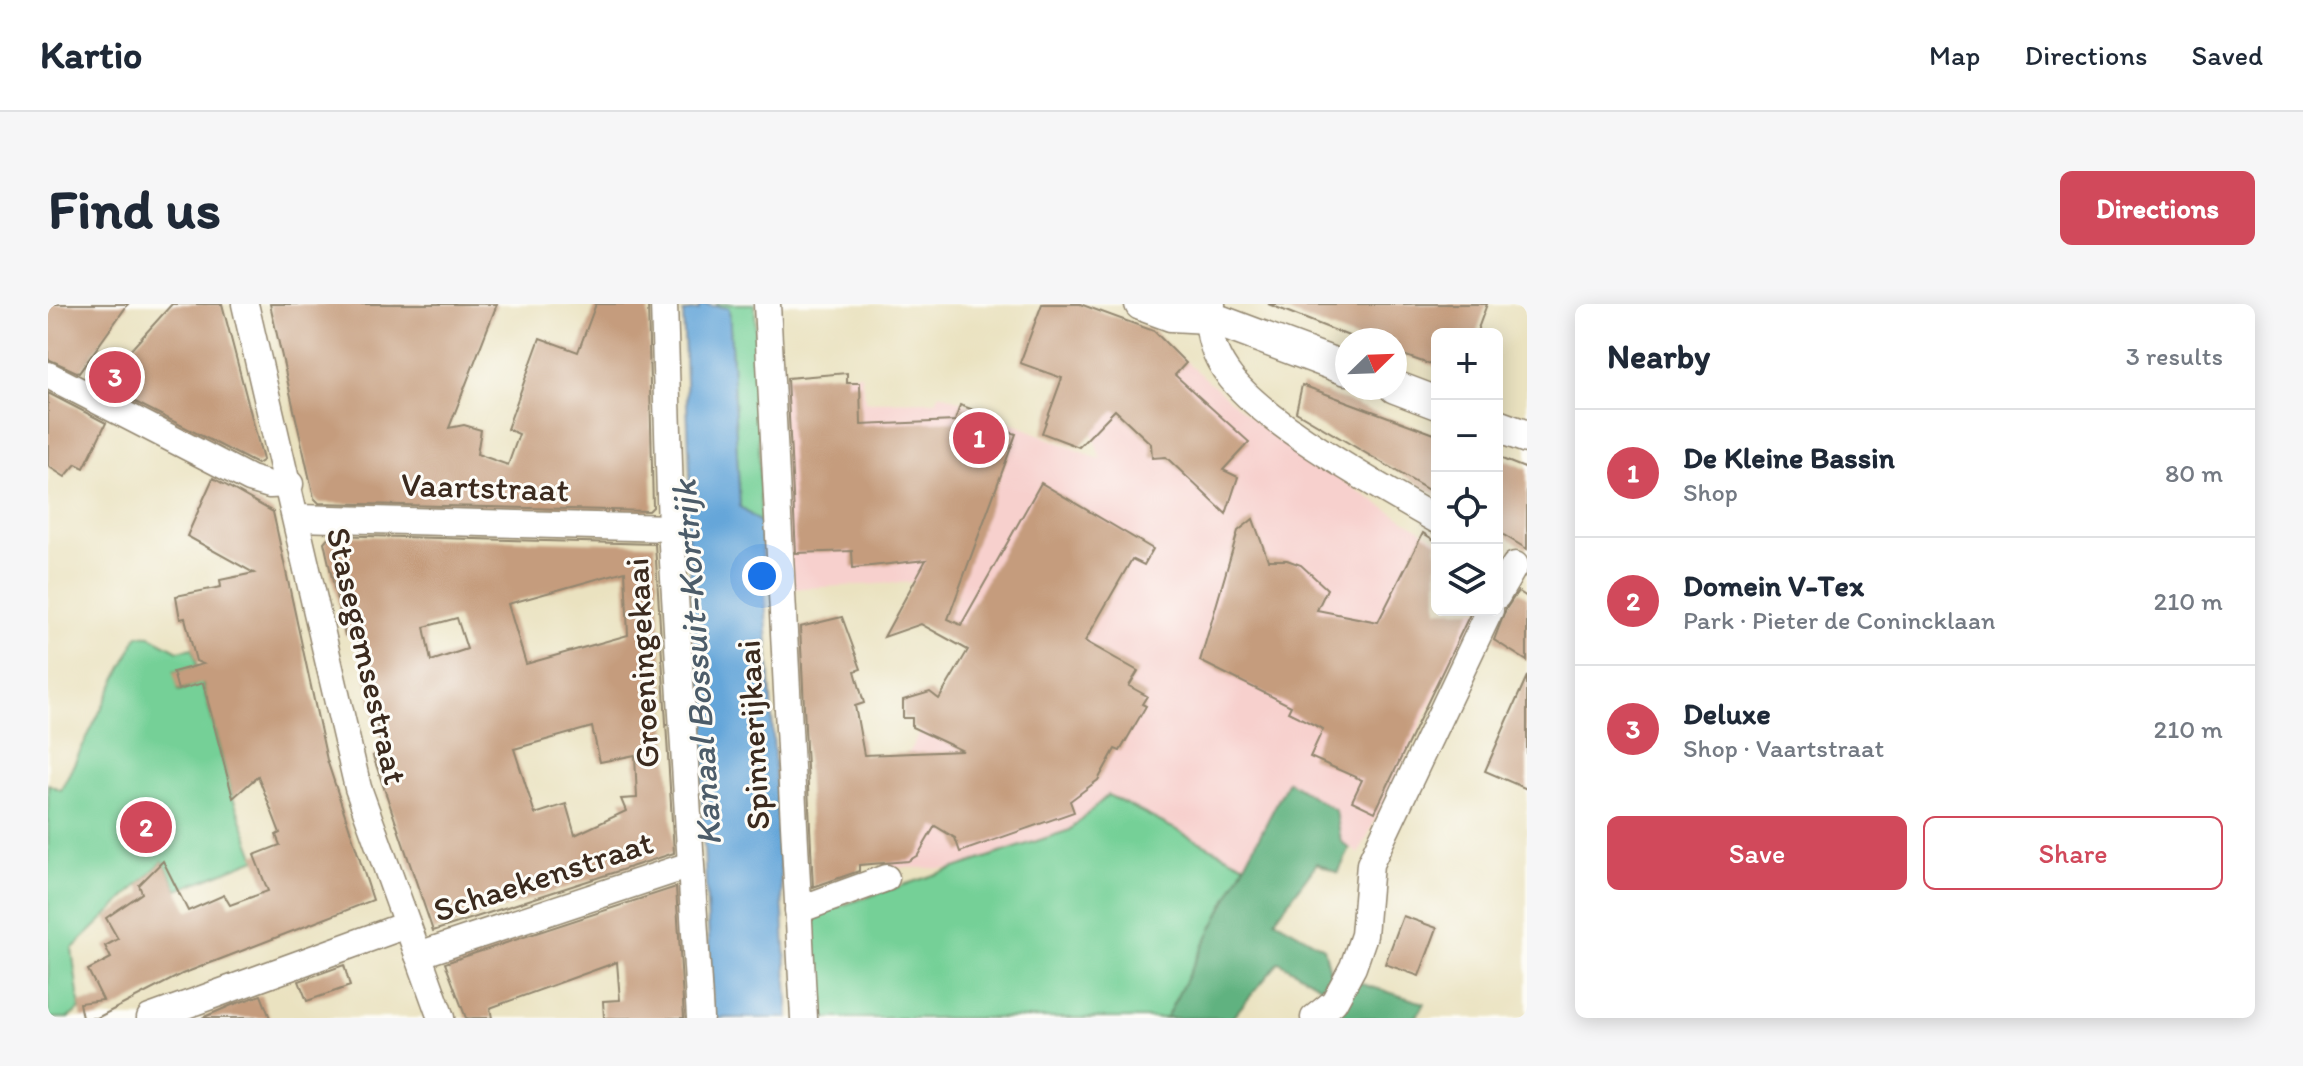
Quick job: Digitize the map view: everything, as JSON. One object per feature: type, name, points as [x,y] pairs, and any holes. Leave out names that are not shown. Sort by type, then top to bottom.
[{"type":"main road","points":[[1141,304],[1171,315],[1203,308],[1335,364]]},
{"type":"main road","points":[[1407,392],[1431,401]]},
{"type":"main road","points":[[1503,428],[1527,437]]},
{"type":"street","name":"Stasegemsestraat","points":[[245,304],[290,484],[358,788],[441,1018]]},
{"type":"street","name":"Groeningekaai","points":[[664,304],[671,528],[700,1018]]},
{"type":"street","name":"Spinnerijkaai","points":[[767,304],[804,1018]]},
{"type":"street","points":[[1203,308],[1209,334],[1220,359],[1245,392],[1292,431],[1431,516]]},
{"type":"street","points":[[48,375],[250,479],[270,485],[290,484]]},
{"type":"street","name":"Vaartstraat","points":[[297,518],[671,528]]},
{"type":"street","points":[[1503,584],[1513,564]]},
{"type":"street","points":[[1314,1018],[1334,1002],[1353,967],[1364,935],[1370,864],[1487,616]]},
{"type":"street","name":"Schaekenstraat","points":[[418,955],[690,865]]},
{"type":"street","points":[[798,912],[886,878]]},
{"type":"street","points":[[150,1018],[184,1012],[406,925]]},
{"type":"shaded area","points":[[1173,350],[1274,438],[1431,536],[1431,616],[1479,616],[1457,649],[1359,854],[1341,841],[1336,811],[1288,781],[1245,865],[1108,795],[1070,830],[954,869],[889,867],[884,795],[967,650],[939,634],[958,596],[935,583],[914,582],[787,589],[781,376],[861,374],[865,402],[936,401],[940,393],[1101,460],[1092,433]]},
{"type":"green space","points":[[717,304],[755,304],[761,523],[740,507],[729,309],[718,309]]},
{"type":"green space","points":[[138,635],[150,636],[178,651],[193,648],[197,666],[174,672],[179,691],[202,682],[233,798],[256,859],[178,890],[163,861],[72,949],[80,1009],[68,1018],[48,1018],[48,784],[61,790]]},
{"type":"green space","points":[[1288,781],[1336,811],[1341,841],[1350,849],[1338,873],[1317,863],[1275,920],[1324,948],[1331,975],[1322,987],[1279,962],[1232,1018],[1166,1018]]},
{"type":"green space","points":[[1108,795],[1245,865],[1166,1018],[814,1018],[807,917],[1070,830]]},
{"type":"green space","points":[[1356,982],[1424,1003],[1416,1018],[1328,1018]]},
{"type":"water","name":"Kanaal Bossuit-Kortrijk","points":[[699,304],[729,308],[740,507],[761,523],[789,1018],[713,1018],[686,507],[690,473],[683,312],[699,310]]},
{"type":"building","points":[[48,304],[128,304],[79,373],[48,359]]},
{"type":"building","points":[[172,304],[222,304],[263,460],[257,464],[100,384]]},
{"type":"building","points":[[270,304],[497,304],[449,428],[464,425],[481,430],[477,454],[508,465],[519,434],[507,429],[540,338],[578,352],[596,304],[648,304],[653,507],[649,511],[319,503],[314,498]]},
{"type":"building","points":[[1042,304],[1080,304],[1154,331],[1186,363],[1175,375],[1249,442],[1223,470],[1238,477],[1226,514],[1166,457],[1152,458],[1151,444],[1115,410],[1079,447],[1042,433],[1062,378],[1020,363]]},
{"type":"building","points":[[1268,304],[1487,304],[1478,328],[1431,328],[1431,365],[1407,356],[1407,328],[1335,328],[1335,331]]},
{"type":"building","points":[[847,373],[847,383],[860,383],[861,425],[955,421],[960,405],[1002,420],[999,429],[1016,434],[948,619],[961,625],[1041,483],[1153,549],[1144,565],[1132,559],[1085,641],[1138,671],[1129,686],[1147,696],[1142,704],[1146,706],[1120,751],[1115,749],[1098,780],[1070,801],[1074,812],[960,852],[955,838],[935,826],[918,855],[908,861],[859,865],[859,871],[813,887],[800,627],[842,617],[861,669],[855,671],[864,703],[855,706],[864,755],[963,751],[912,727],[912,718],[903,718],[903,700],[930,692],[939,699],[968,650],[921,624],[884,637],[926,560],[853,568],[852,551],[796,553],[787,378]]},
{"type":"building","points":[[1302,385],[1335,397],[1335,400],[1342,400],[1431,433],[1431,491],[1296,412]]},
{"type":"building","points":[[48,393],[106,423],[84,468],[76,464],[65,477],[48,466]]},
{"type":"building","points":[[1503,459],[1527,469],[1527,549],[1503,535]]},
{"type":"building","points":[[213,478],[273,512],[327,760],[373,900],[182,974],[97,1018],[82,1018],[79,1003],[103,1000],[88,970],[111,958],[105,946],[118,939],[106,918],[142,893],[139,885],[163,861],[188,911],[224,895],[230,905],[268,891],[254,855],[280,845],[276,835],[280,833],[258,776],[233,798],[203,683],[178,690],[173,672],[203,664],[196,661],[185,618],[180,619],[176,596],[221,587],[220,580],[254,573],[187,536]]},
{"type":"building","points":[[1253,519],[1268,560],[1287,560],[1301,565],[1327,589],[1317,610],[1378,622],[1423,533],[1431,538],[1431,616],[1469,616],[1375,812],[1352,801],[1362,780],[1310,757],[1323,729],[1288,712],[1291,706],[1200,661],[1238,531]]},
{"type":"building","points":[[330,535],[655,544],[674,853],[433,931],[373,756],[383,753],[356,633],[345,635],[324,542]],"holes":[[[625,571],[628,635],[526,664],[508,604]],[[457,618],[467,649],[431,661],[424,627]],[[592,727],[600,762],[635,755],[637,798],[621,799],[626,811],[575,835],[566,804],[535,814],[514,749]]]},
{"type":"building","points":[[1518,591],[1527,597],[1527,661],[1494,640],[1506,609]]},
{"type":"building","points":[[1527,676],[1527,789],[1485,771]]},
{"type":"building","points":[[676,887],[684,1018],[604,1018],[603,1001],[620,1000],[617,962],[490,1008],[492,1018],[466,1018],[445,963]]},
{"type":"building","points":[[1403,916],[1437,928],[1419,976],[1385,964]]},
{"type":"building","points":[[344,965],[350,986],[307,1001],[299,981]]},
{"type":"building","points":[[261,995],[270,1018],[202,1018],[232,1005]]},
{"type":"place","name":"Deluxe","points":[[115,377]]},
{"type":"place","name":"De Kleine Bassin","points":[[979,438]]},
{"type":"place","name":"Domein V-Tex","points":[[146,827]]}]
